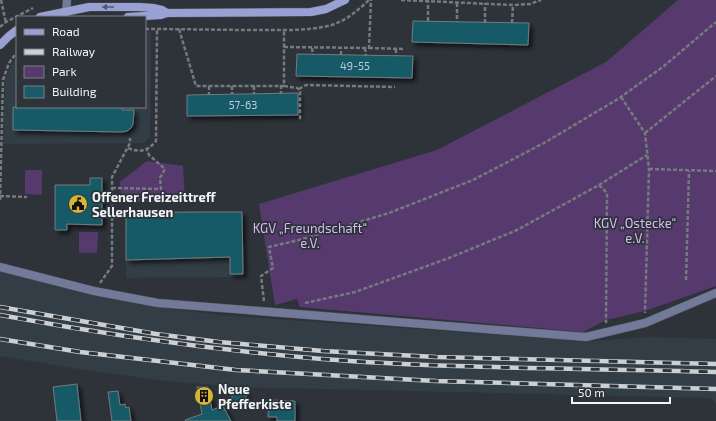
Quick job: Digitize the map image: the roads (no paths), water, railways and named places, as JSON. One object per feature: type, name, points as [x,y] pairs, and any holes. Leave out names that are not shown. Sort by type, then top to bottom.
[{"type":"street","points":[[67,0],[70,15]]},
{"type":"street","points":[[43,16],[49,14],[70,15],[76,9],[89,7],[147,12],[161,15],[167,13],[303,13],[326,9],[345,0]]},
{"type":"street","points":[[132,16],[147,12]]},
{"type":"street","points":[[0,45],[16,31]]},
{"type":"street","points":[[0,267],[94,291],[158,303],[586,337],[646,323],[716,293]]},
{"type":"street","points":[[94,291],[99,284]]},
{"type":"railway","points":[[0,307],[156,334],[219,342],[323,351],[436,357],[716,364]]},
{"type":"railway","points":[[0,315],[161,341],[322,359],[420,365],[716,372]]},
{"type":"railway","points":[[0,339],[80,352],[236,370],[436,381],[716,389]]},
{"type":"place","name":"Offener Freizeittreff Sellerhausen","points":[[78,204]]},
{"type":"place","name":"Neue Pfefferkiste","points":[[204,396]]},
{"type":"park label","name":"KGV „Ostecke“ e.V.","points":[[635,230]]},
{"type":"park label","name":"KGV „Freundschaft“ e.V.","points":[[310,236]]}]
